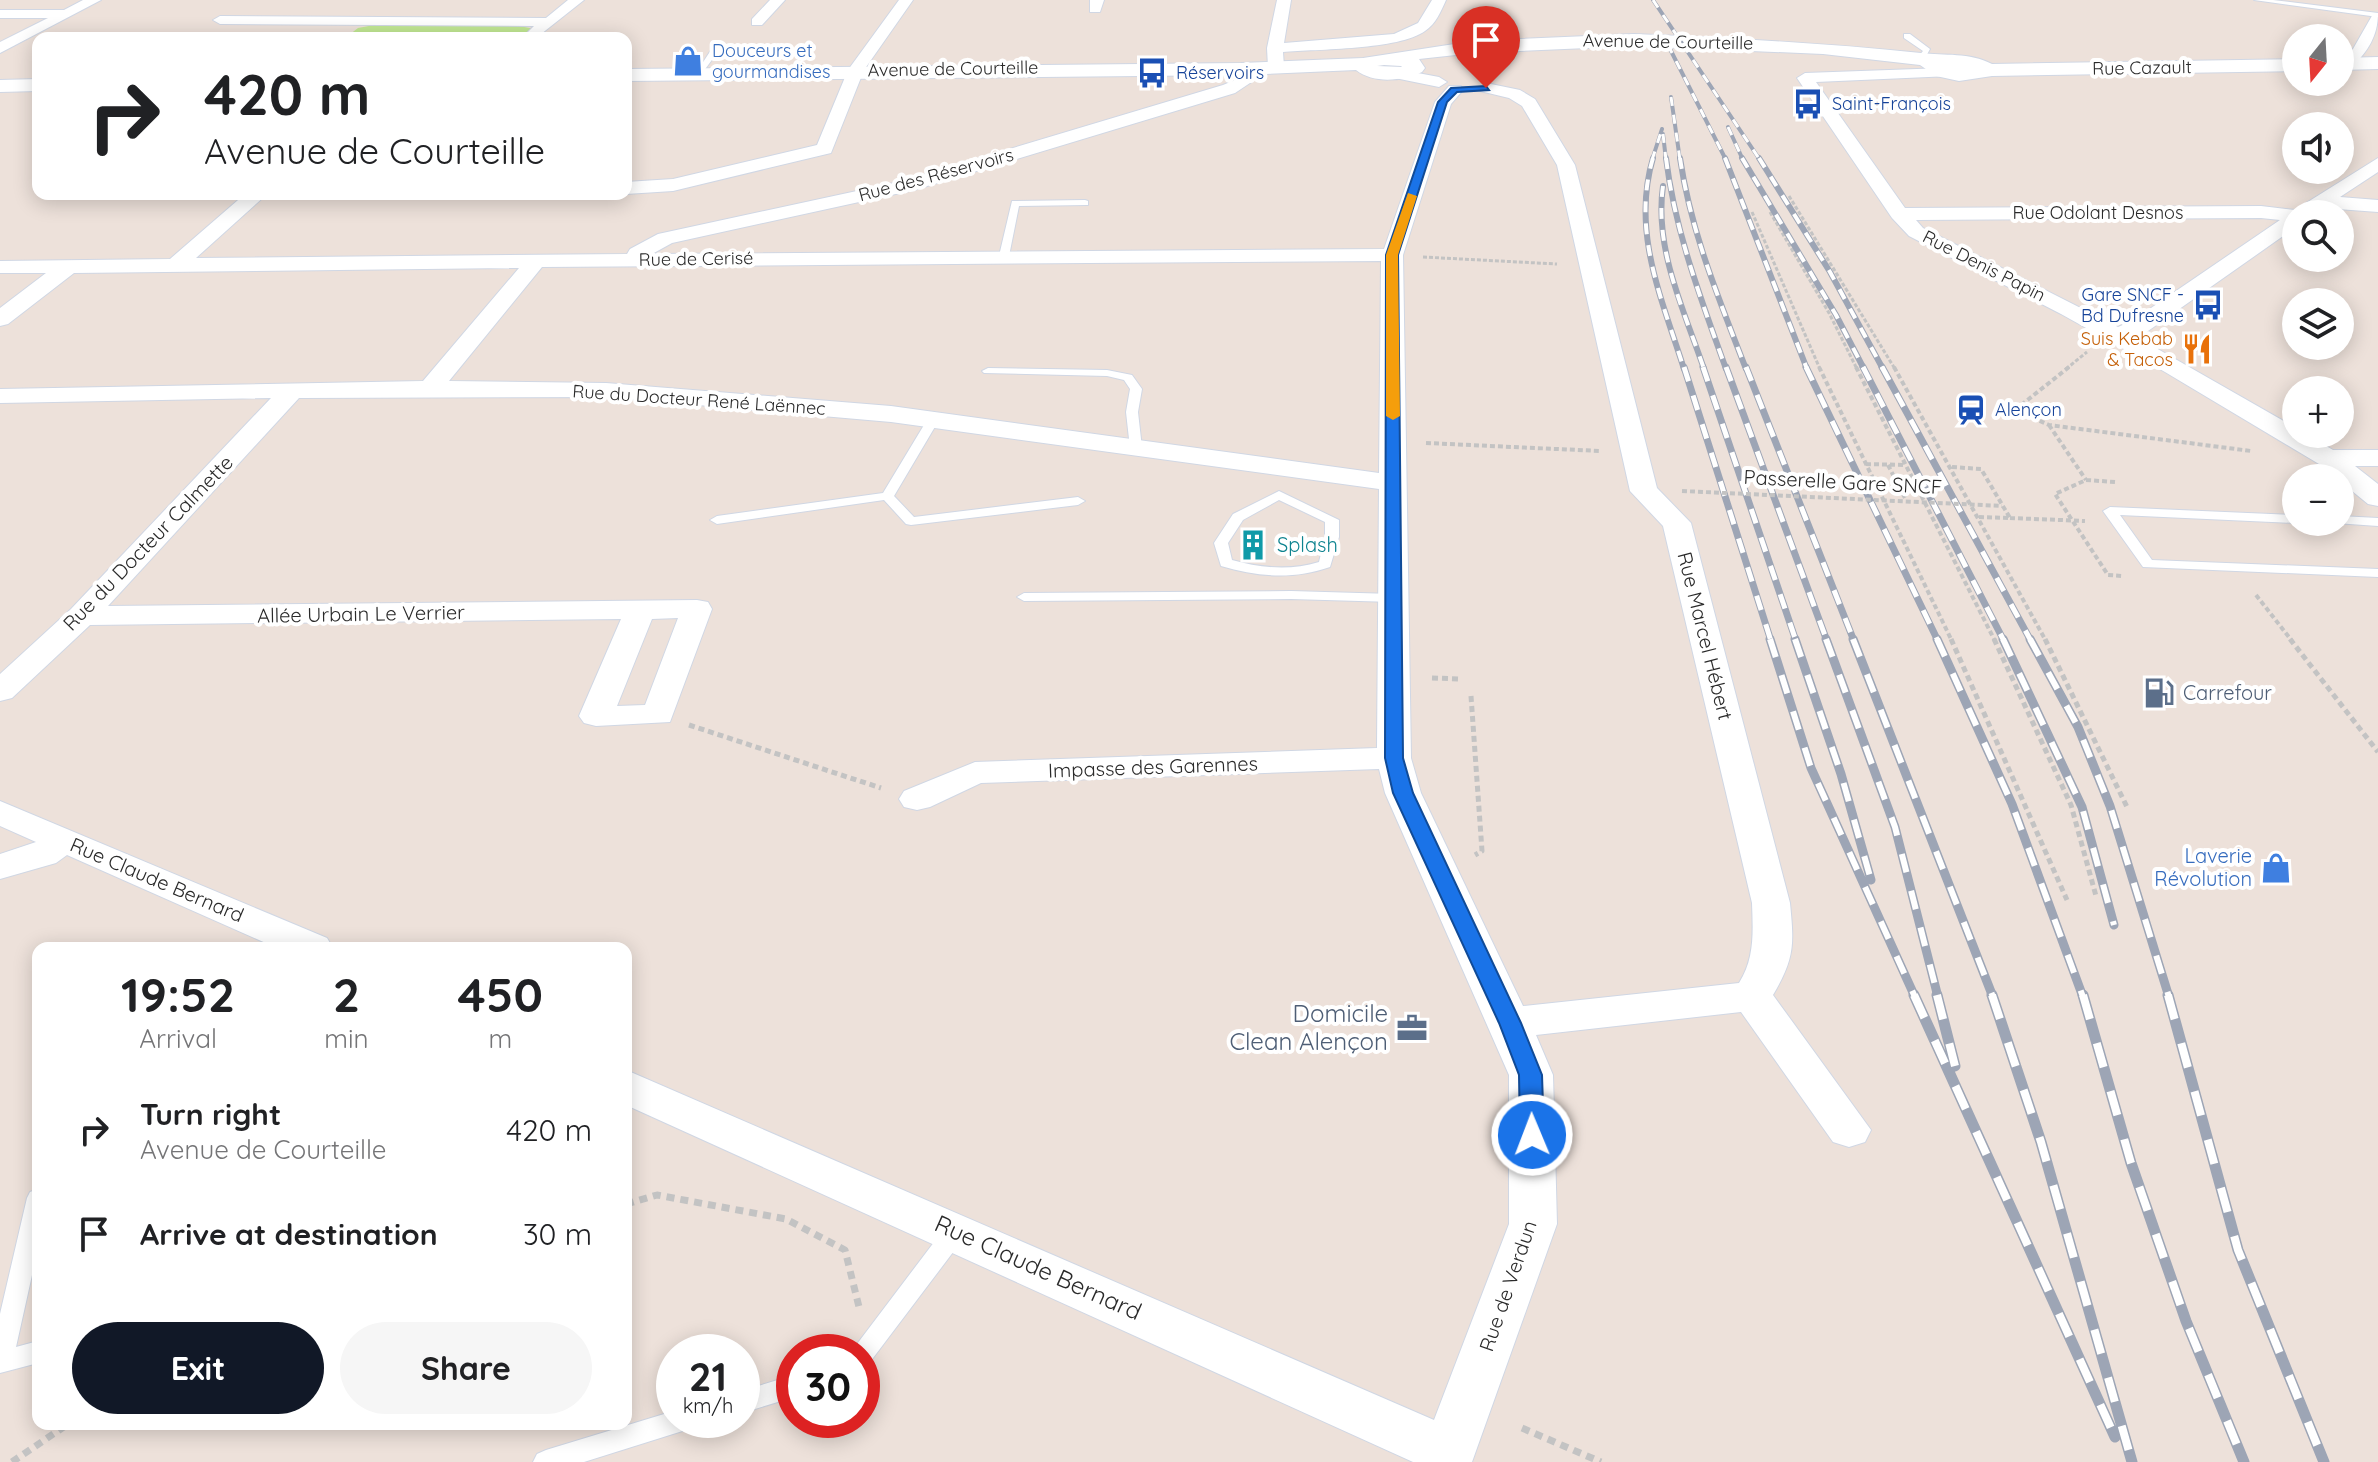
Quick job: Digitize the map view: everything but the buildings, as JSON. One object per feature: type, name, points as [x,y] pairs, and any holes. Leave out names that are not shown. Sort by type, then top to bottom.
[{"type":"street","points":[[0,48],[94,0]]},
{"type":"street","points":[[537,32],[577,0]]},
{"type":"street","points":[[757,22],[778,0]]},
{"type":"street","points":[[632,188],[673,185],[825,149],[856,70],[906,0]]},
{"type":"street","points":[[1284,0],[1275,57],[1415,33],[1427,24],[1439,0]]},
{"type":"street","points":[[240,7],[220,20],[550,22]]},
{"type":"street","points":[[0,14],[68,13]]},
{"type":"street","points":[[2354,51],[2378,16]]},
{"type":"street","points":[[339,32],[355,21]]},
{"type":"street","name":"Avenue de Courteille","points":[[1389,67],[1415,54],[1474,47],[1621,40],[1777,45],[1934,64]]},
{"type":"street","name":"Avenue de Courteille","points":[[1239,76],[1275,57],[1389,67],[1463,82]]},
{"type":"street","points":[[2354,60],[2378,60]]},
{"type":"street","name":"Rue Cazault","points":[[1805,78],[1934,64],[1978,75],[1988,70],[2282,65]]},
{"type":"street","name":"Avenue de Courteille","points":[[632,75],[856,70],[1183,69],[1239,76],[1389,67],[1463,82]]},
{"type":"street","name":"Rue des Réservoirs","points":[[627,260],[665,238],[962,171],[1229,89],[1239,76]]},
{"type":"street","name":"Rue Denis Papin","points":[[1805,78],[1899,214],[1922,236],[2117,335],[2328,458],[2378,498]]},
{"type":"street","name":"Rue de Verdun","points":[[1447,1457],[1533,1224],[1531,1075],[1403,793],[1394,758],[1393,483],[1407,256],[1443,102],[1463,82]]},
{"type":"street","name":"Rue Marcel Hébert","points":[[1463,82],[1514,94],[1529,103],[1566,165],[1644,491],[1677,523],[1771,903],[1773,934],[1769,968],[1752,996]]},
{"type":"street","points":[[0,86],[32,85]]},
{"type":"street","points":[[2326,200],[2378,164]]},
{"type":"street","points":[[177,264],[250,200]]},
{"type":"street","points":[[2354,204],[2378,206]]},
{"type":"street","name":"Rue Odolant Desnos","points":[[1899,214],[2261,212],[2282,215]]},
{"type":"street","points":[[2117,335],[2140,326],[2282,227]]},
{"type":"street","name":"Rue de Cerisé","points":[[0,267],[1004,256],[1407,256]]},
{"type":"street","points":[[430,388],[536,261]]},
{"type":"street","points":[[4,312],[70,265]]},
{"type":"street","name":"Rue du Docteur René Laënnec","points":[[0,396],[430,388],[606,390],[933,420],[1393,483]]},
{"type":"street","name":"Rue du Docteur Calmette","points":[[0,691],[82,616],[292,391]]},
{"type":"street","points":[[2328,458],[2378,458]]},
{"type":"street","name":"Allée Urbain Le Verrier","points":[[82,616],[697,609],[658,715]]},
{"type":"street","points":[[640,611],[596,716],[658,715]]},
{"type":"street","name":"Impasse des Garennes","points":[[917,799],[975,773],[1394,758]]},
{"type":"street","name":"Rue Claude Bernard","points":[[0,812],[300,942]]},
{"type":"street","points":[[0,867],[43,854],[64,841]]},
{"type":"street","points":[[1510,1023],[1752,996],[1849,1130]]},
{"type":"street","name":"Rue Claude Bernard","points":[[632,1089],[956,1231],[1447,1457]]},
{"type":"lane","points":[[2257,0],[2378,16]]},
{"type":"lane","points":[[1907,36],[1927,51],[1934,64]]},
{"type":"lane","points":[[697,74],[716,49]]},
{"type":"lane","points":[[1004,256],[1015,203],[1085,203]]},
{"type":"lane","points":[[988,371],[1107,373],[1128,377],[1136,389],[1132,412],[1136,448]]},
{"type":"lane","points":[[887,496],[933,420]]},
{"type":"lane","points":[[1279,495],[1281,467]]},
{"type":"lane","points":[[1279,495],[1332,520],[1332,537],[1325,564],[1308,571],[1288,572],[1247,570],[1226,563],[1221,543],[1238,517],[1279,495]]},
{"type":"lane","points":[[887,496],[911,521],[1078,501]]},
{"type":"lane","points":[[717,520],[887,496]]},
{"type":"lane","points":[[2282,518],[2110,511],[2148,564],[2378,573]]},
{"type":"lane","points":[[2354,521],[2378,522]]},
{"type":"lane","points":[[1024,597],[1291,595],[1393,598]]},
{"type":"lane","points":[[32,1224],[0,1362],[32,1354]]},
{"type":"lane","points":[[879,1334],[956,1231]]},
{"type":"lane","points":[[546,1462],[656,1428]]},
{"type":"path","points":[[1789,196],[1839,271],[1979,517],[2091,725],[2127,807]]},
{"type":"path","points":[[1752,212],[1814,357],[1965,667],[2067,900]]},
{"type":"path","points":[[1770,212],[1829,313],[2029,708],[2071,805],[2096,896]]},
{"type":"path","points":[[1407,256],[1590,265]]},
{"type":"path","points":[[2117,335],[2098,343],[2015,410],[2049,425],[2260,452]]},
{"type":"path","points":[[2049,425],[2086,480]]},
{"type":"path","points":[[1425,443],[1635,452]]},
{"type":"path","points":[[1866,464],[1906,465]]},
{"type":"path","points":[[1888,465],[1906,500]]},
{"type":"path","points":[[1951,467],[1981,469],[2010,518]]},
{"type":"path","name":"Passerelle Gare SNCF","points":[[1682,491],[2002,506]]},
{"type":"path","points":[[1979,517],[2119,523]]},
{"type":"path","points":[[2253,591],[2378,752]]},
{"type":"path","points":[[1441,679],[1459,679]]},
{"type":"path","points":[[1465,859],[1482,851],[1471,696]]},
{"type":"path","points":[[658,715],[917,799]]},
{"type":"path","points":[[632,1202],[657,1195],[786,1219],[845,1250],[862,1334]]},
{"type":"path","points":[[1522,1428],[1601,1462]]},
{"type":"path","points":[[12,1462],[59,1430]]},
{"type":"green space","points":[[374,25],[519,26],[535,29],[531,32],[353,32]]},
{"type":"railway","points":[[1653,0],[1760,160]]},
{"type":"railway","points":[[1668,45],[1725,158]]},
{"type":"railway","points":[[1671,97],[1680,160]]},
{"type":"railway","points":[[1728,127],[1742,159]]},
{"type":"railway","points":[[1652,160],[1662,129]]},
{"type":"railway","points":[[1663,134],[1666,160]]},
{"type":"railway","points":[[1653,158],[1647,185],[1647,239],[1659,291],[1684,369]]},
{"type":"railway","points":[[1666,158],[1682,239],[1726,369]]},
{"type":"railway","points":[[1680,158],[1699,239],[1746,369]]},
{"type":"railway","points":[[1725,158],[1807,369]]},
{"type":"railway","points":[[1759,158],[1830,272],[1883,369]]},
{"type":"railway","points":[[1742,159],[1836,315],[1864,369]]},
{"type":"railway","points":[[1663,186],[1661,210],[1667,256],[1704,369]]},
{"type":"railway","points":[[1684,367],[1771,641]]},
{"type":"railway","points":[[1703,367],[1796,641]]},
{"type":"railway","points":[[1726,367],[1827,641]]},
{"type":"railway","points":[[1746,367],[1854,641]]},
{"type":"railway","points":[[1806,367],[1938,641]]},
{"type":"railway","points":[[1863,367],[2003,640]]},
{"type":"railway","points":[[1882,367],[2031,641]]},
{"type":"railway","points":[[1770,639],[1811,768],[1915,997]]},
{"type":"railway","points":[[1795,639],[1841,774],[1871,880]]},
{"type":"railway","points":[[1826,639],[1895,827],[1938,997]]},
{"type":"railway","points":[[1853,639],[1993,997]]},
{"type":"railway","points":[[1937,639],[2012,804],[2083,997]]},
{"type":"railway","points":[[2030,639],[2078,727],[2110,806],[2169,997]]},
{"type":"railway","points":[[2003,640],[2082,807],[2114,925]]},
{"type":"railway","points":[[1914,995],[2115,1437]]},
{"type":"railway","points":[[1937,995],[1955,1066]]},
{"type":"railway","points":[[1992,995],[2041,1142],[2132,1462]]},
{"type":"railway","points":[[2083,995],[2131,1163],[2186,1321],[2244,1462]]},
{"type":"railway","points":[[2168,995],[2238,1250],[2324,1462]]},
{"type":"slow traffic","points":[[1393,416],[1392,255],[1412,196]]},
{"type":"place","name":"Douceurs et gourmandises","points":[[688,61]]},
{"type":"place","name":"Réservoirs","points":[[1152,73]]},
{"type":"place","name":"Saint-François","points":[[1808,104]]},
{"type":"place","name":"Gare SNCF - Bd Dufresne","points":[[2208,305]]},
{"type":"place","name":"Suis Kebab & Tacos","points":[[2197,349]]},
{"type":"place","name":"Alençon","points":[[1971,410]]},
{"type":"place","name":"Splash","points":[[1253,545]]},
{"type":"place","name":"Carrefour","points":[[2159,693]]},
{"type":"place","name":"Laverie Révolution","points":[[2276,868]]},
{"type":"place","name":"Domicile Clean Alençon","points":[[1412,1028]]},
{"type":"route","points":[[1486,88],[1455,90],[1443,102],[1392,255],[1394,758],[1403,793],[1531,1075],[1532,1135]]}]
